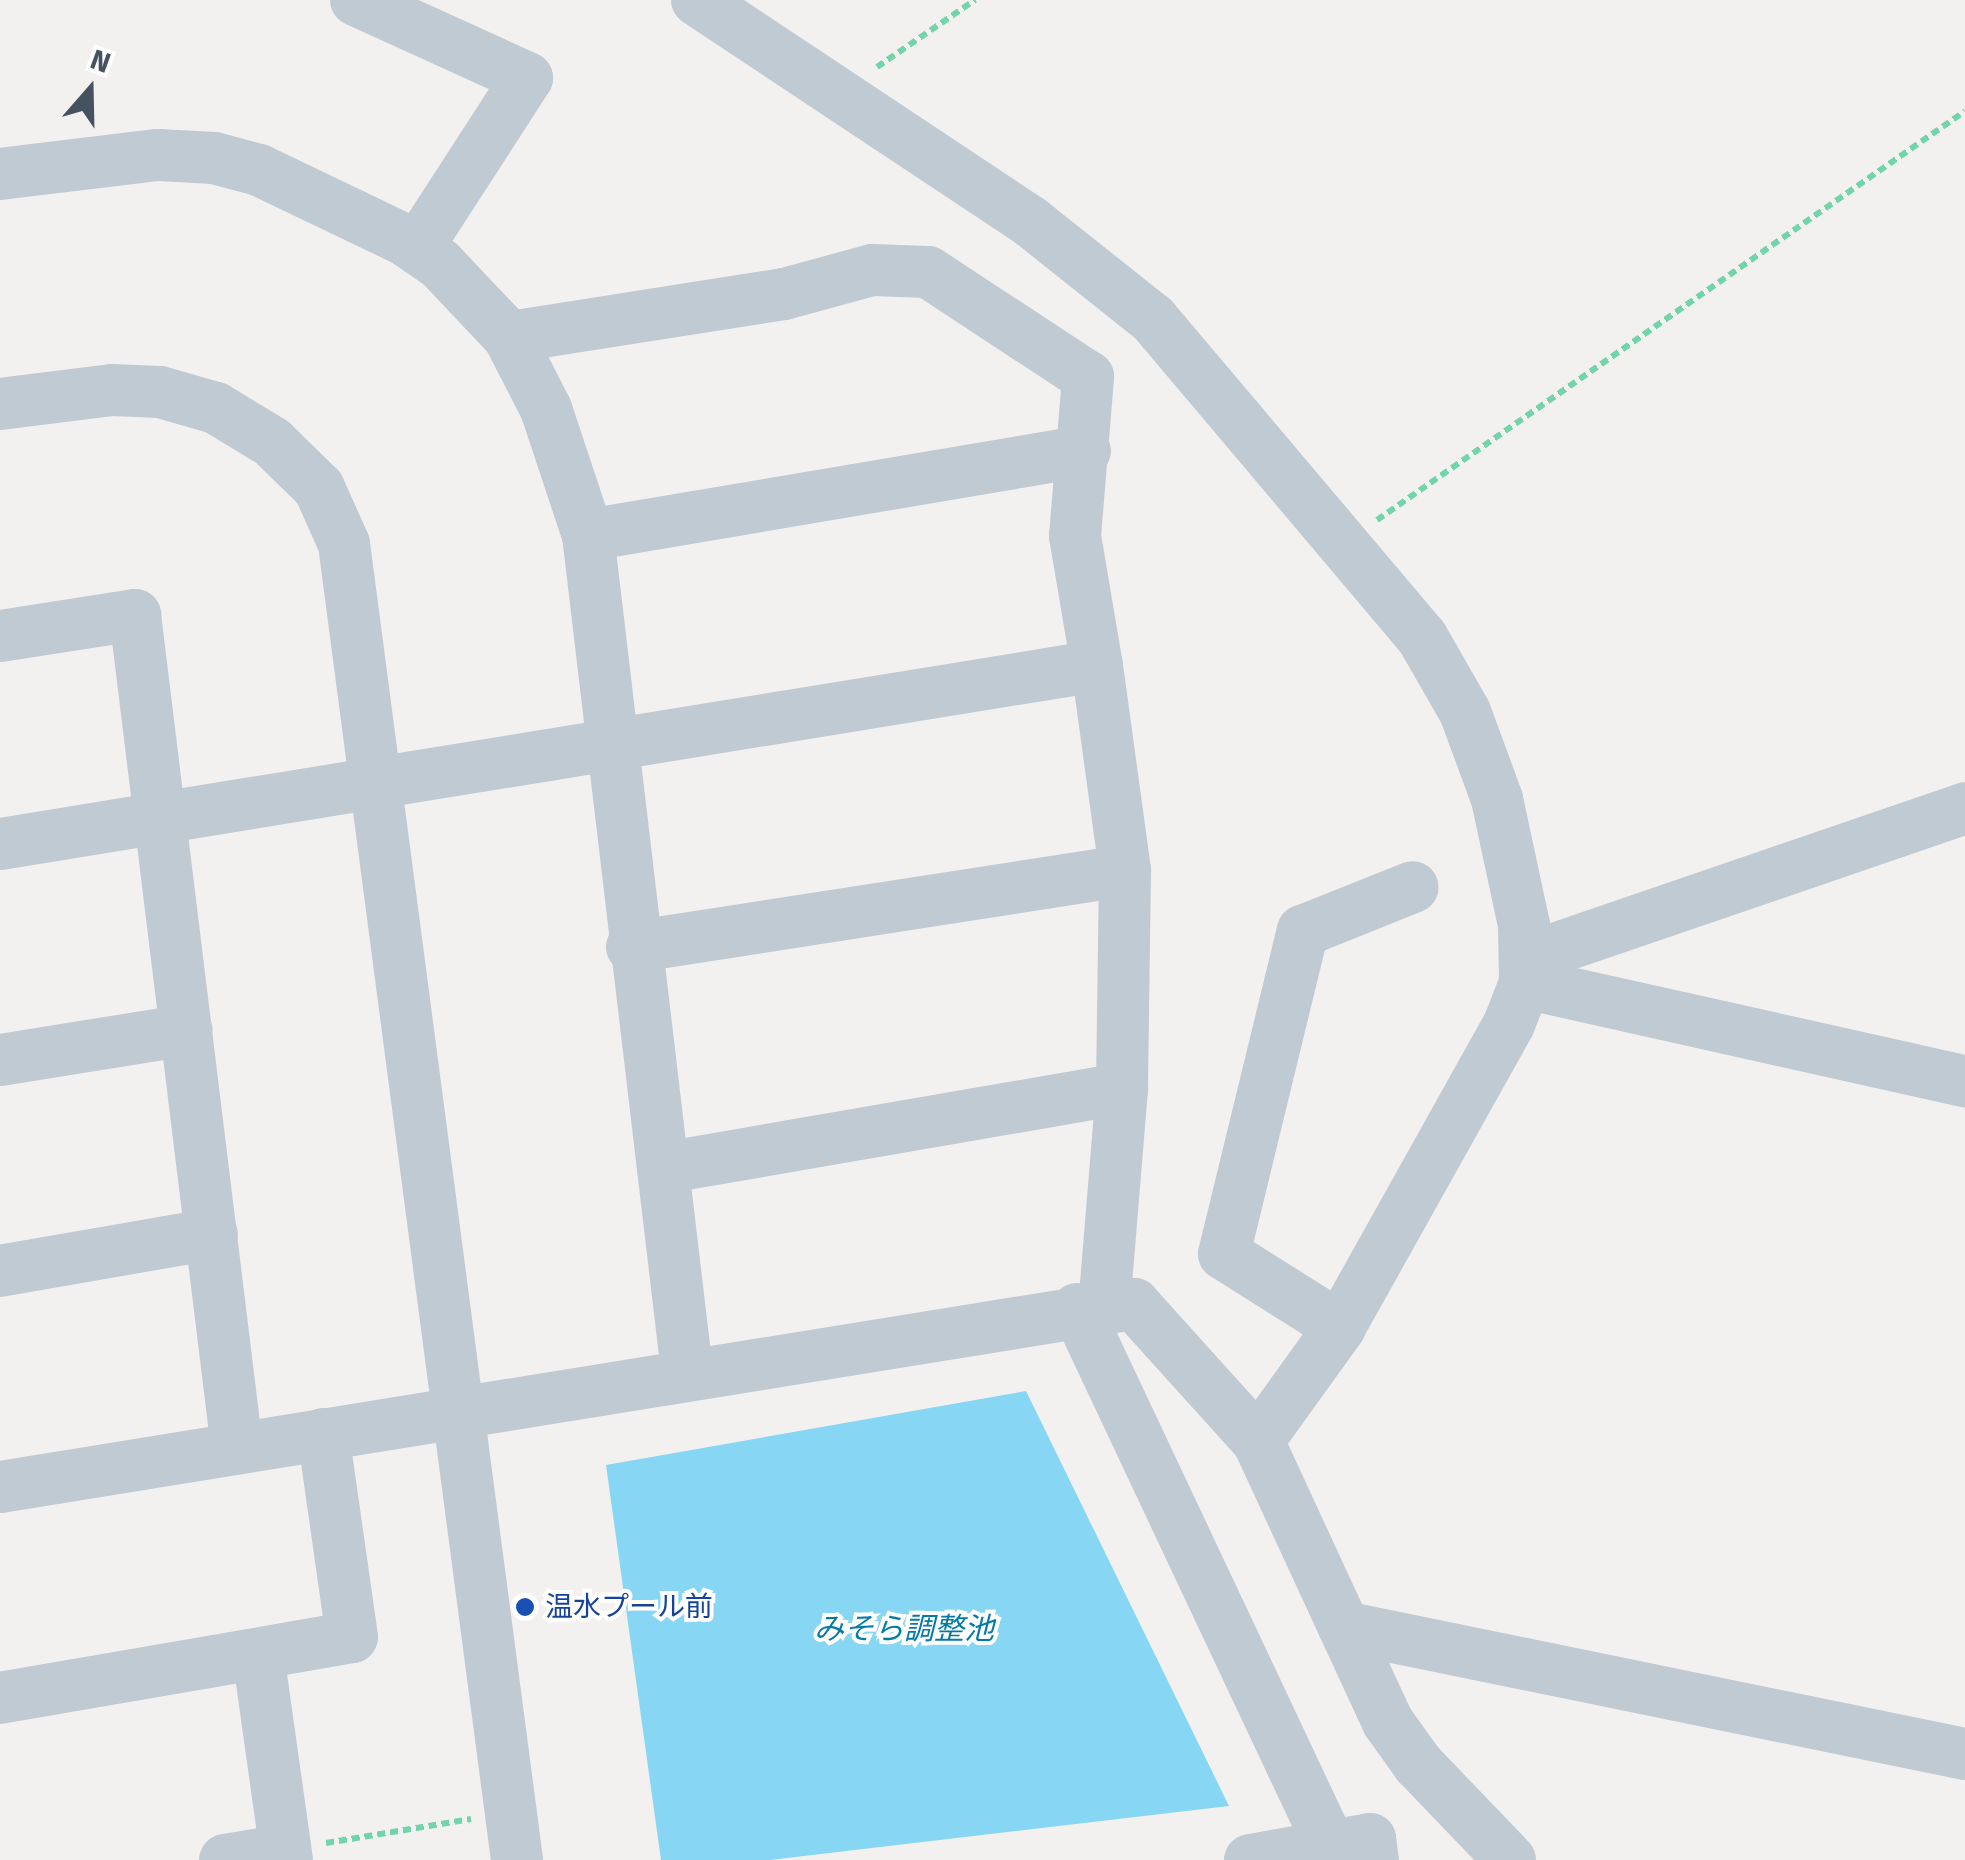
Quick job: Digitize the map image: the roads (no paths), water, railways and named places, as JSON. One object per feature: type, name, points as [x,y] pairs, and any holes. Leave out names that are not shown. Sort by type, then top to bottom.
[{"type":"street","points":[[356,0],[527,78],[417,248]]},
{"type":"street","points":[[697,0],[841,91],[1031,222],[1153,319],[1340,546],[1422,637],[1465,712],[1497,800],[1526,970],[1509,1024],[1340,1327],[1258,1441]]},
{"type":"street","points":[[0,174],[85,159],[214,158],[306,190],[417,248],[509,337],[546,409],[588,535],[632,947],[687,1372]]},
{"type":"street","points":[[509,337],[784,294],[872,270],[928,272],[1088,378],[1075,536],[1124,871],[1122,1090],[1091,1308],[1352,1853],[1250,1860]]},
{"type":"street","points":[[0,404],[112,390],[160,392],[216,408],[272,442],[319,488],[344,544],[463,1412],[515,1836]]},
{"type":"street","points":[[588,535],[1085,451]]},
{"type":"street","points":[[0,636],[135,615],[237,1448]]},
{"type":"street","points":[[0,844],[160,816],[376,786],[608,741],[1097,666]]},
{"type":"street","points":[[1526,970],[1965,808]]},
{"type":"street","points":[[632,947],[1124,871]]},
{"type":"street","points":[[1340,1327],[1224,1254],[1303,931],[1414,887]]},
{"type":"street","points":[[1526,970],[1965,1081]]},
{"type":"street","points":[[0,1060],[188,1030]]},
{"type":"street","points":[[663,1168],[1122,1090]]},
{"type":"street","points":[[0,1271],[212,1234]]},
{"type":"street","points":[[0,1487],[687,1372],[1134,1304],[1258,1441],[1398,1736],[1510,1860]]},
{"type":"street","points":[[0,1698],[352,1637],[323,1434]]},
{"type":"street","points":[[1344,1627],[1965,1754]]},
{"type":"street","points":[[225,1860],[286,1855],[258,1654]]},
{"type":"water","name":"みそら調整池","points":[[1026,1391],[1229,1806],[770,1860],[661,1860],[606,1465]]},
{"type":"place","name":"温水プール前","points":[[525,1607]]}]
